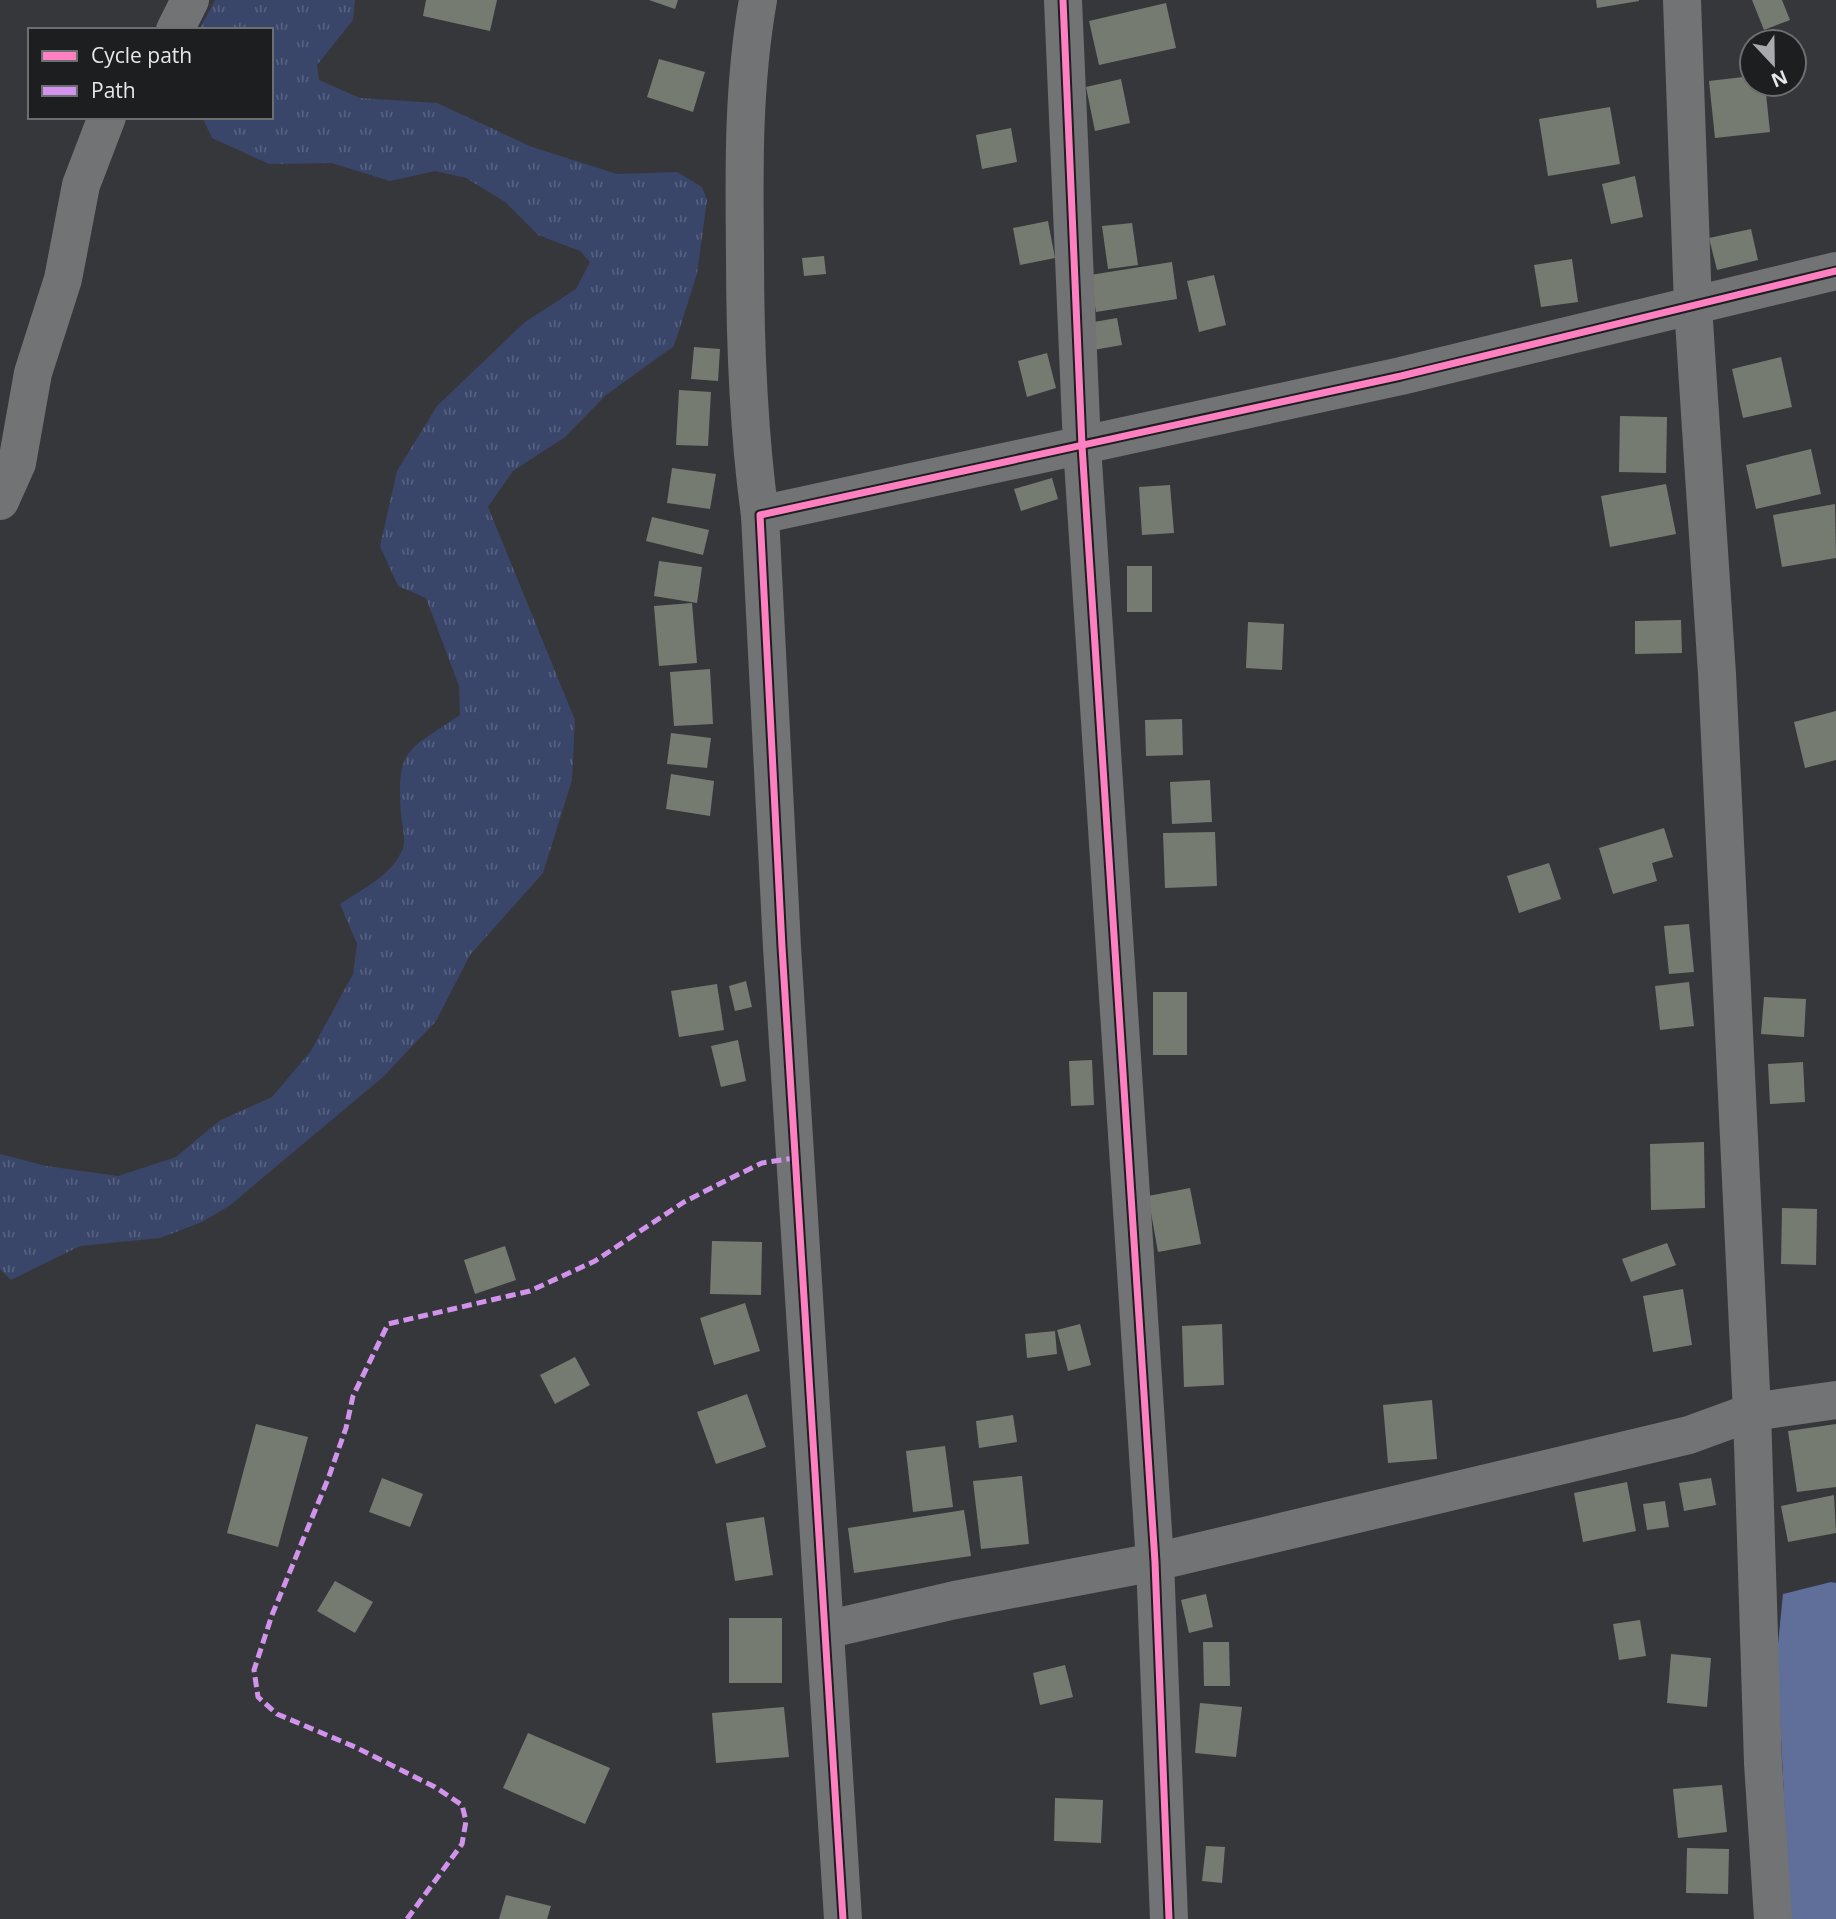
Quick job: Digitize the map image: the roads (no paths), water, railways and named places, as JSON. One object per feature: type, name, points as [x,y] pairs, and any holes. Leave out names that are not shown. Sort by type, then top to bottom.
[{"type":"street","points":[[176,28],[190,0]]},
{"type":"street","points":[[758,0],[743,133],[744,342],[760,515],[782,947],[843,1919]]},
{"type":"street","points":[[1063,0],[1082,446],[1155,1562],[1169,1919]]},
{"type":"street","points":[[1682,0],[1693,306],[1717,674],[1752,1412],[1763,1763],[1773,1919]]},
{"type":"street","points":[[0,501],[18,463],[33,373],[63,279],[81,185],[106,119]]},
{"type":"street","points":[[760,515],[1522,349],[1836,271]]},
{"type":"street","points":[[825,1630],[955,1600],[1155,1562],[1689,1435],[1752,1412],[1836,1400]]}]
